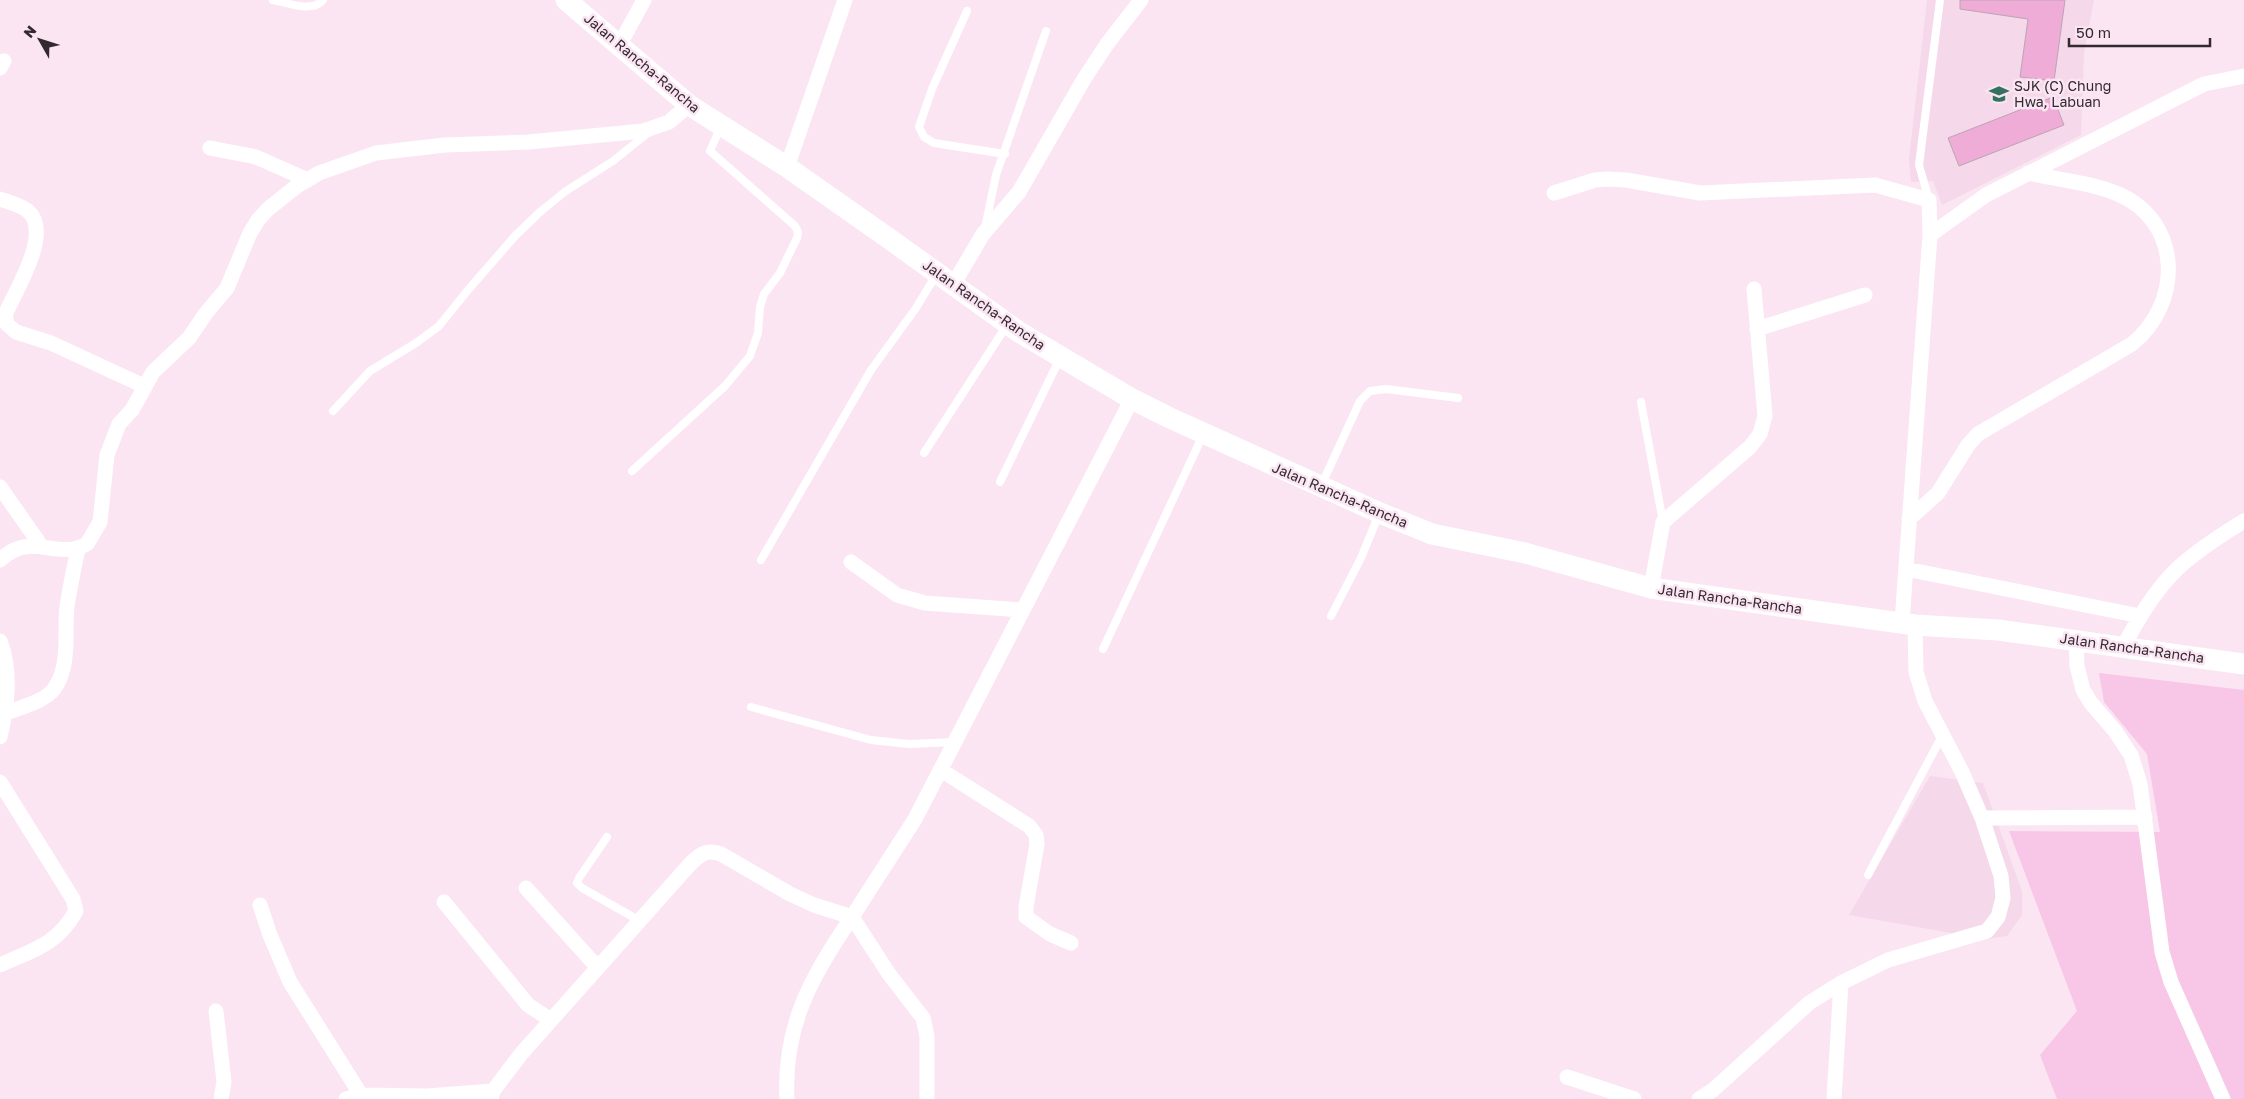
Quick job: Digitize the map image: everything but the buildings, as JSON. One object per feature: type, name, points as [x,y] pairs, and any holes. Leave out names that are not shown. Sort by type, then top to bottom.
[{"type":"main road","name":"Jalan Rancha-Rancha","points":[[568,1],[689,105],[786,167],[1008,324],[1061,357],[1132,399],[1203,434],[1320,488],[1432,534],[1525,553],[1651,588],[1908,623],[1998,630],[2244,664]]},
{"type":"street","points":[[619,46],[644,0]]},
{"type":"street","points":[[786,167],[845,0]]},
{"type":"street","points":[[945,279],[1019,192],[1084,79],[1107,44],[1141,0]]},
{"type":"street","points":[[1930,235],[1971,204],[2204,84],[2244,76]]},
{"type":"street","points":[[0,560],[17,548],[28,545],[68,551],[78,549],[87,544],[100,522],[108,455],[112,439],[119,424],[132,410],[153,372],[189,338],[206,313],[227,288],[250,233],[258,220],[280,199],[308,180],[319,173],[376,153],[445,145],[529,142],[643,131],[669,122],[689,105]]},
{"type":"street","points":[[210,148],[256,157],[308,180]]},
{"type":"street","points":[[1909,519],[1938,493],[1968,445],[1978,434],[2132,344],[2154,322],[2164,301],[2169,272],[2166,247],[2153,222],[2136,204],[2117,194],[2028,174]]},
{"type":"street","points":[[1554,193],[1595,180],[1608,179],[1626,180],[1700,193],[1875,185],[1929,200],[1930,235],[1906,569],[1908,623],[1916,672],[1925,701],[1962,772],[1982,818],[2001,876],[2003,898],[1998,916],[1987,931],[1888,960],[1841,983],[1810,1003],[1713,1090],[1699,1099]]},
{"type":"street","points":[[0,198],[28,211],[34,219],[38,236],[31,258],[5,315],[7,324],[16,332],[51,343],[144,386]]},
{"type":"street","points":[[1651,588],[1664,522],[1750,447],[1760,434],[1765,416],[1754,289]]},
{"type":"street","points":[[1757,329],[1865,295]]},
{"type":"street","points":[[787,1099],[791,1036],[802,1002],[823,958],[915,819],[1132,399]]},
{"type":"street","points":[[0,487],[42,547]]},
{"type":"street","points":[[2123,647],[2140,616],[2178,569],[2221,535],[2244,521]]},
{"type":"street","points":[[3,717],[38,700],[54,689],[62,672],[67,608],[78,549]]},
{"type":"street","points":[[851,562],[897,595],[925,603],[1022,610]]},
{"type":"street","points":[[1906,569],[2140,616]]},
{"type":"street","points":[[2076,641],[2076,666],[2083,690],[2131,755],[2140,784],[2162,952],[2171,982],[2223,1099]]},
{"type":"street","points":[[0,642],[6,666],[0,737]]},
{"type":"street","points":[[941,770],[1029,826],[1036,835],[1037,844],[1026,917],[1050,934],[1071,943]]},
{"type":"street","points":[[0,782],[73,899],[76,911],[59,935],[45,945],[0,965]]},
{"type":"street","points":[[1982,818],[2145,817]]},
{"type":"street","points":[[346,1099],[361,1095],[492,1095],[521,1054],[690,863],[702,853],[710,850],[721,854],[790,894],[814,905],[852,916],[889,974],[923,1018],[927,1036],[927,1099]]},
{"type":"street","points":[[526,888],[598,968]]},
{"type":"street","points":[[444,902],[528,1005],[551,1020]]},
{"type":"street","points":[[260,905],[270,935],[290,982],[361,1095]]},
{"type":"street","points":[[1834,1099],[1841,983]]},
{"type":"street","points":[[216,1011],[224,1082],[222,1099]]},
{"type":"street","points":[[1567,1077],[1634,1099]]},
{"type":"lane","points":[[273,0],[309,7],[321,3],[323,0]]},
{"type":"lane","points":[[1929,200],[1919,165],[1940,0]]},
{"type":"lane","points":[[967,11],[932,89],[919,127],[924,137],[934,143],[1004,154]]},
{"type":"lane","points":[[984,234],[996,175],[1046,31]]},
{"type":"lane","points":[[632,471],[725,386],[750,356],[758,333],[760,308],[764,294],[780,273],[797,238],[798,232],[795,226],[710,151],[722,125]]},
{"type":"lane","points":[[333,411],[370,371],[416,343],[439,326],[515,236],[541,211],[566,191],[614,161],[656,127]]},
{"type":"lane","points":[[761,560],[871,370],[916,308],[945,279]]},
{"type":"lane","points":[[924,453],[1008,324]]},
{"type":"lane","points":[[1000,482],[1061,357]]},
{"type":"lane","points":[[1320,488],[1360,401],[1370,391],[1386,389],[1458,398]]},
{"type":"lane","points":[[1641,402],[1664,522]]},
{"type":"lane","points":[[1103,649],[1203,434]]},
{"type":"lane","points":[[1330,616],[1361,558],[1380,513]]},
{"type":"lane","points":[[751,707],[871,740],[908,744],[956,742]]},
{"type":"lane","points":[[1868,875],[1943,735]]},
{"type":"lane","points":[[607,837],[578,878],[577,883],[582,888],[640,921]]},
{"type":"shaded area","name":"SJK (C) Chung Hwa, Labuan","points":[[1927,0],[2094,0],[2084,53],[2081,135],[1942,205],[1933,181],[1911,182],[1909,159]]},
{"type":"shaded area","points":[[2099,673],[2244,690],[2244,1099],[2057,1099],[2040,1055],[2077,1011],[2009,831],[2160,832],[2147,754],[2104,702]]},
{"type":"shaded area","points":[[1930,776],[1983,783],[2022,891],[2022,915],[2007,936],[1986,939],[1849,915]]},
{"type":"place","name":"SJK (C) Chung Hwa, Labuan","points":[[1999,94]]}]
